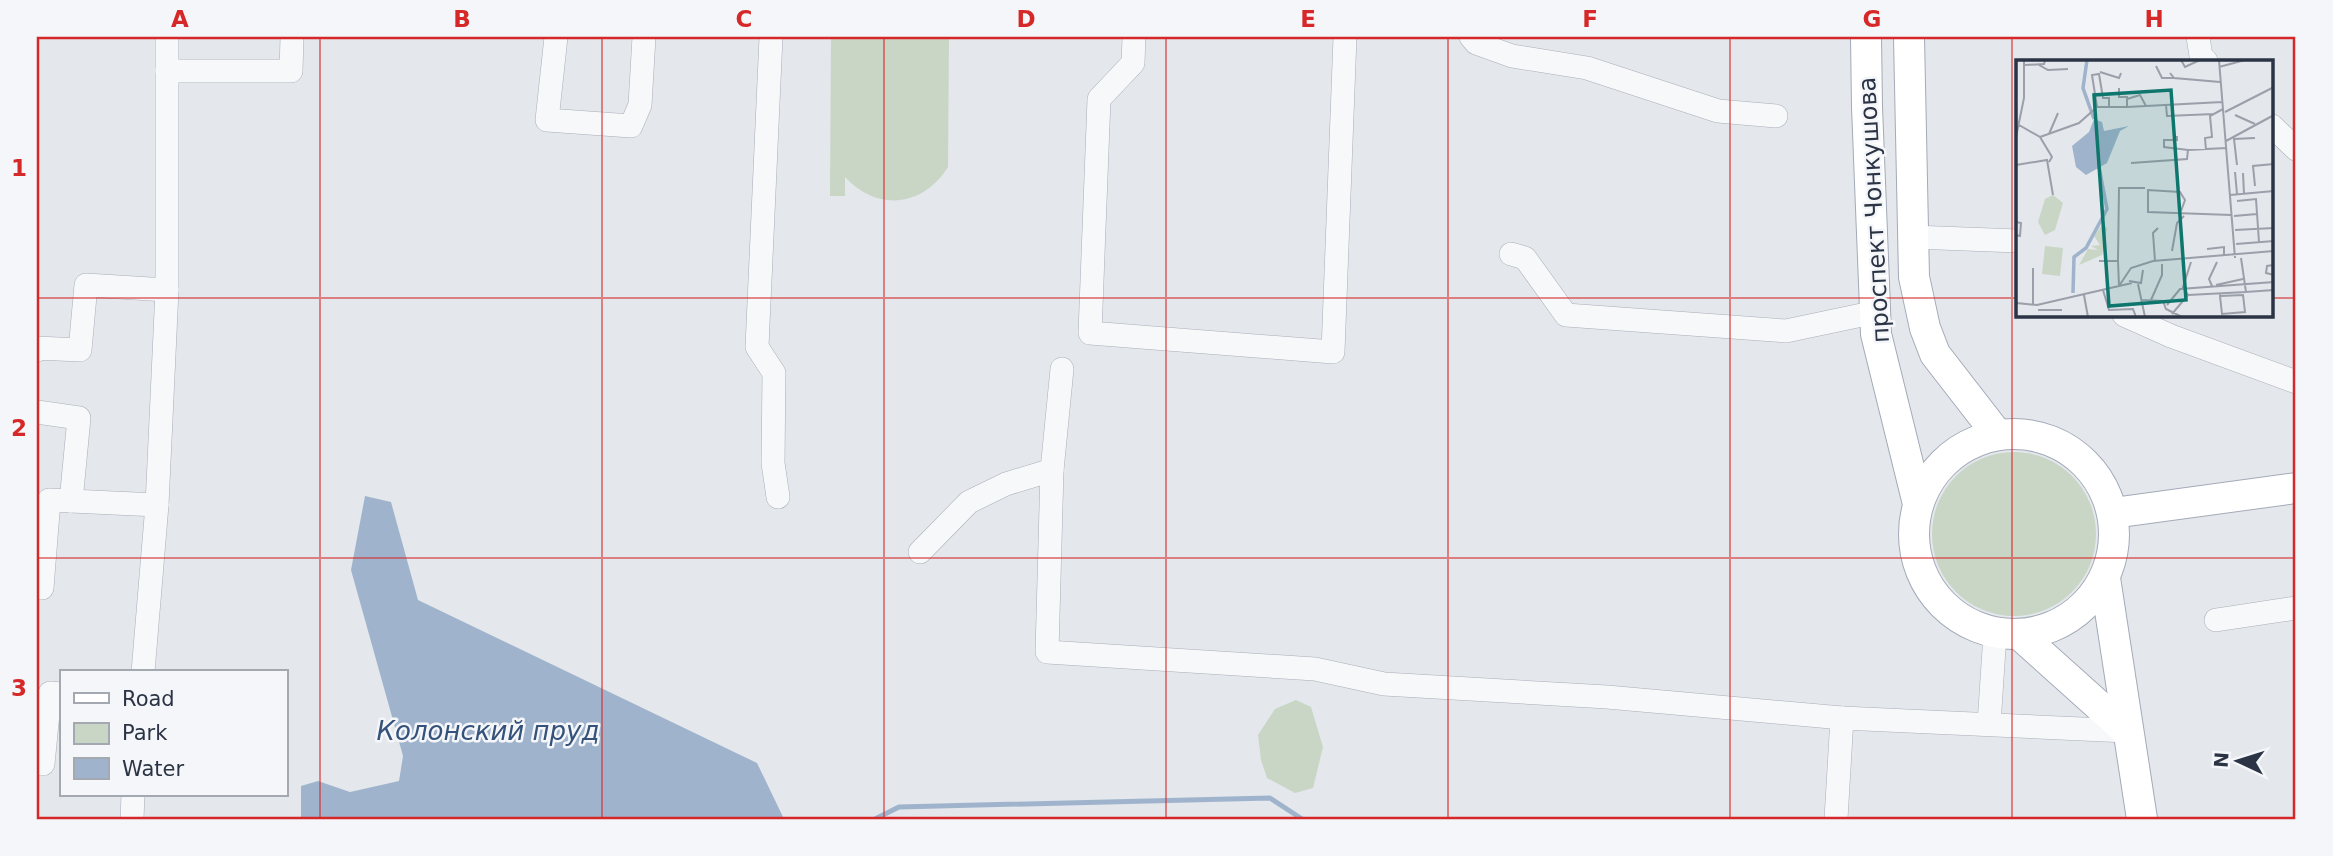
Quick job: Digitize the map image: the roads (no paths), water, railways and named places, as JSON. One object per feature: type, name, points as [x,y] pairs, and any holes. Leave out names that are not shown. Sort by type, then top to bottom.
[{"type":"main road","name":"проспект Чонкушова","points":[[1866,37],[1876,334],[1918,504]]},
{"type":"main road","name":"проспект Чонкушова","points":[[1909,37],[1914,277],[1928,338],[1935,354],[1997,434]]},
{"type":"main road","points":[[1997,434],[2028,434],[2057,442],[2083,460],[2096,476],[2102,484],[2113,513],[2115,547],[2105,578],[2079,610],[2044,631],[2008,635],[1969,625],[1945,608],[1928,586],[1917,561],[1913,532],[1918,504],[1929,479],[1947,458],[1970,443],[1997,434]]},
{"type":"main road","points":[[2113,513],[2295,481]]},
{"type":"main road","points":[[2105,578],[2142,819]]},
{"type":"main road","points":[[2008,635],[2127,731]]},
{"type":"street","points":[[143,670],[157,505],[167,290],[167,37]]},
{"type":"street","points":[[167,71],[291,71],[292,37]]},
{"type":"street","points":[[556,37],[547,120],[631,127],[640,105],[643,37]]},
{"type":"street","points":[[771,37],[757,347],[774,373],[773,463],[778,497]]},
{"type":"street","points":[[1134,37],[1133,64],[1099,99],[1090,333],[1333,352],[1345,37]]},
{"type":"street","points":[[1471,37],[1476,43],[1512,56],[1587,68],[1718,111],[1776,116]]},
{"type":"street","points":[[2198,37],[2201,56],[2205,60]]},
{"type":"street","points":[[2274,127],[2296,149]]},
{"type":"street","points":[[1913,237],[2016,241]]},
{"type":"street","points":[[1511,254],[1525,258],[1566,315],[1786,331],[1876,312]]},
{"type":"street","points":[[37,350],[80,350],[86,285],[167,290]]},
{"type":"street","points":[[2128,317],[2171,336],[2296,382]]},
{"type":"street","points":[[1062,369],[1052,470],[1047,652],[1315,669],[1384,684],[1607,697],[1842,718],[2127,731]]},
{"type":"street","points":[[37,412],[79,418],[71,501]]},
{"type":"street","points":[[920,552],[969,502],[1006,484],[1052,470]]},
{"type":"street","points":[[37,587],[42,588],[49,500],[157,505]]},
{"type":"street","points":[[2216,620],[2296,608]]},
{"type":"street","points":[[1989,724],[2008,635]]},
{"type":"street","points":[[37,764],[43,764],[50,694],[60,694]]},
{"type":"street","points":[[1836,819],[1842,718]]},
{"type":"street","points":[[132,819],[133,796]]},
{"type":"water","name":"Колонский пруд","points":[[365,496],[391,502],[418,600],[757,763],[784,819],[301,819],[301,786],[318,781],[350,792],[399,781],[403,756],[351,570]]},
{"type":"waterway","points":[[875,819],[899,807],[1270,798],[1302,819]]}]
